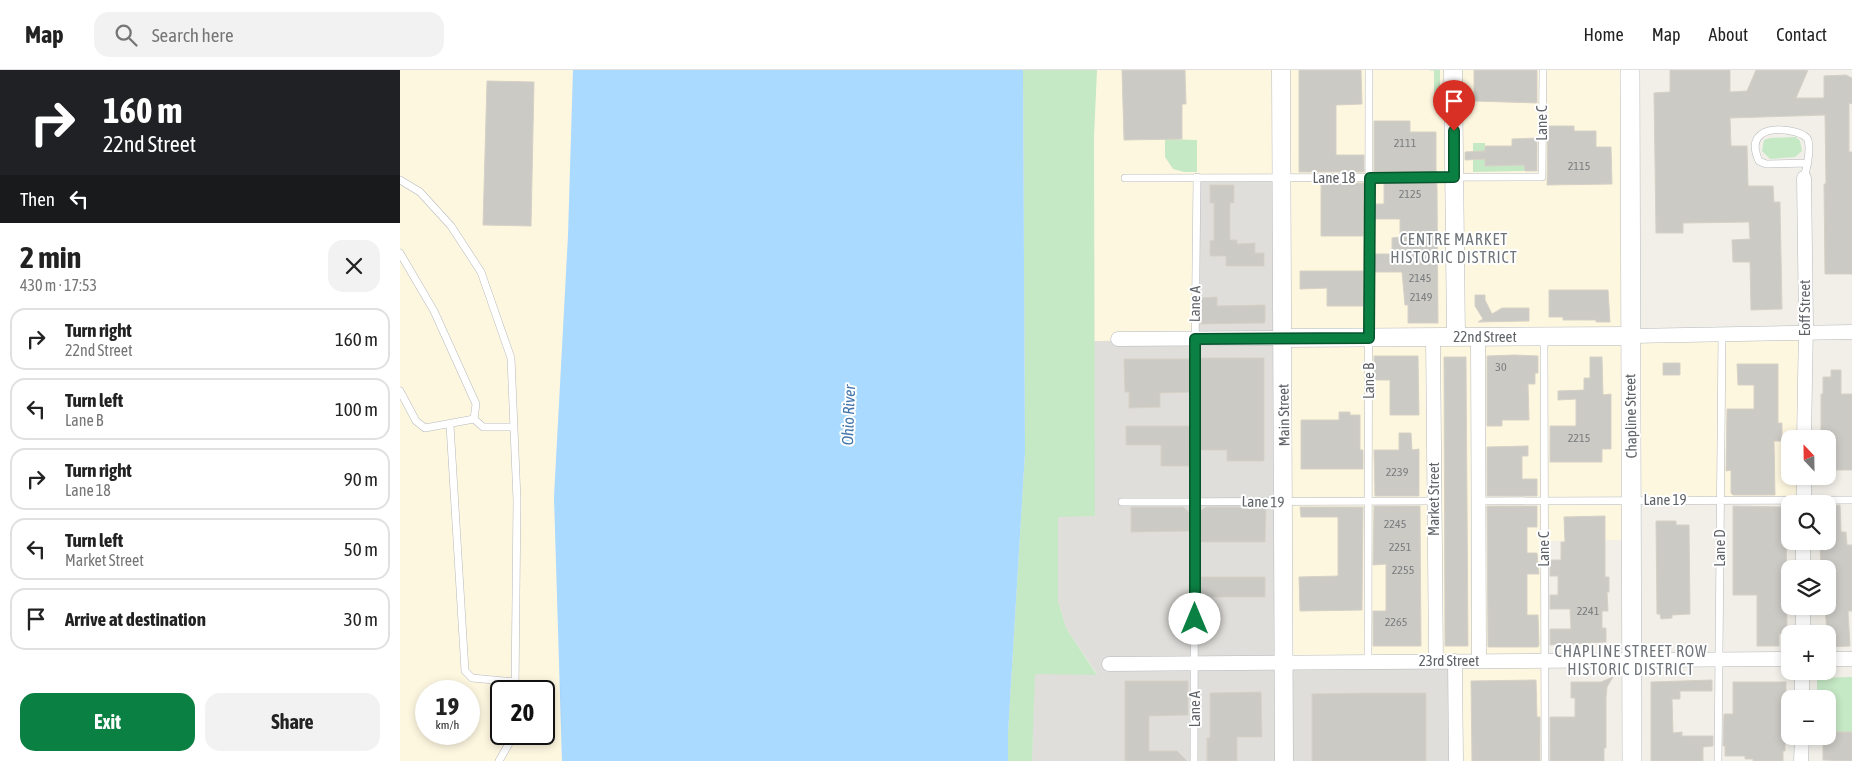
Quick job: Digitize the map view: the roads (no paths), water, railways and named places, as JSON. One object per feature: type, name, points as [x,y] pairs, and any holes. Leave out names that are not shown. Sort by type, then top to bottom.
[{"type":"main road","name":"Chapline Street","points":[[1630,70],[1632,761]]},
{"type":"street","name":"Main Street","points":[[1281,70],[1284,761]]},
{"type":"street","points":[[1453,70],[1456,337]]},
{"type":"street","name":"Eoff Street","points":[[1804,178],[1806,333],[1804,430]]},
{"type":"street","name":"22nd Street","points":[[1118,339],[1544,337],[1852,332]]},
{"type":"street","name":"Market Street","points":[[1433,337],[1436,662]]},
{"type":"street","points":[[1478,337],[1479,661]]},
{"type":"street","name":"23rd Street","points":[[1109,664],[1781,659]]},
{"type":"street","points":[[1836,659],[1852,659]]},
{"type":"street","points":[[1455,661],[1456,761]]},
{"type":"street","points":[[1801,761],[1802,745]]},
{"type":"lane","name":"Lane B","points":[[1368,662],[1369,70]]},
{"type":"lane","name":"Lane C","points":[[1542,177],[1543,70]]},
{"type":"lane","points":[[1804,178],[1808,163],[1808,140],[1804,134],[1796,131],[1765,131],[1758,136],[1755,148],[1759,161],[1766,164],[1808,163]]},
{"type":"lane","name":"Lane 18","points":[[1125,178],[1542,177]]},
{"type":"lane","name":"Lane A","points":[[1194,761],[1197,178]]},
{"type":"lane","points":[[400,180],[420,192],[451,226],[481,272],[511,358],[517,500],[515,680]]},
{"type":"lane","points":[[400,252],[434,311],[476,404],[474,420]]},
{"type":"lane","name":"Lane D","points":[[1718,761],[1722,334]]},
{"type":"lane","name":"Lane C","points":[[1544,337],[1545,761]]},
{"type":"lane","points":[[400,390],[416,422],[425,428],[474,420],[483,427],[514,427]]},
{"type":"lane","points":[[450,425],[465,671],[472,678],[494,680]]},
{"type":"lane","name":"Lane 19","points":[[1836,501],[1852,500]]},
{"type":"lane","name":"Lane 19","points":[[1122,502],[1434,501]]},
{"type":"lane","name":"Lane 19","points":[[1478,501],[1781,501]]},
{"type":"lane","points":[[499,761],[508,745]]},
{"type":"water","name":"Ohio River","points":[[573,70],[1023,70],[1025,452],[1008,733],[1008,761],[562,761],[554,497],[568,236]]},
{"type":"district","name":"CENTRE MARKET HISTORIC DISTRICT","points":[[1454,248]]},
{"type":"district","name":"CHAPLINE STREET ROW HISTORIC DISTRICT","points":[[1631,660]]}]
